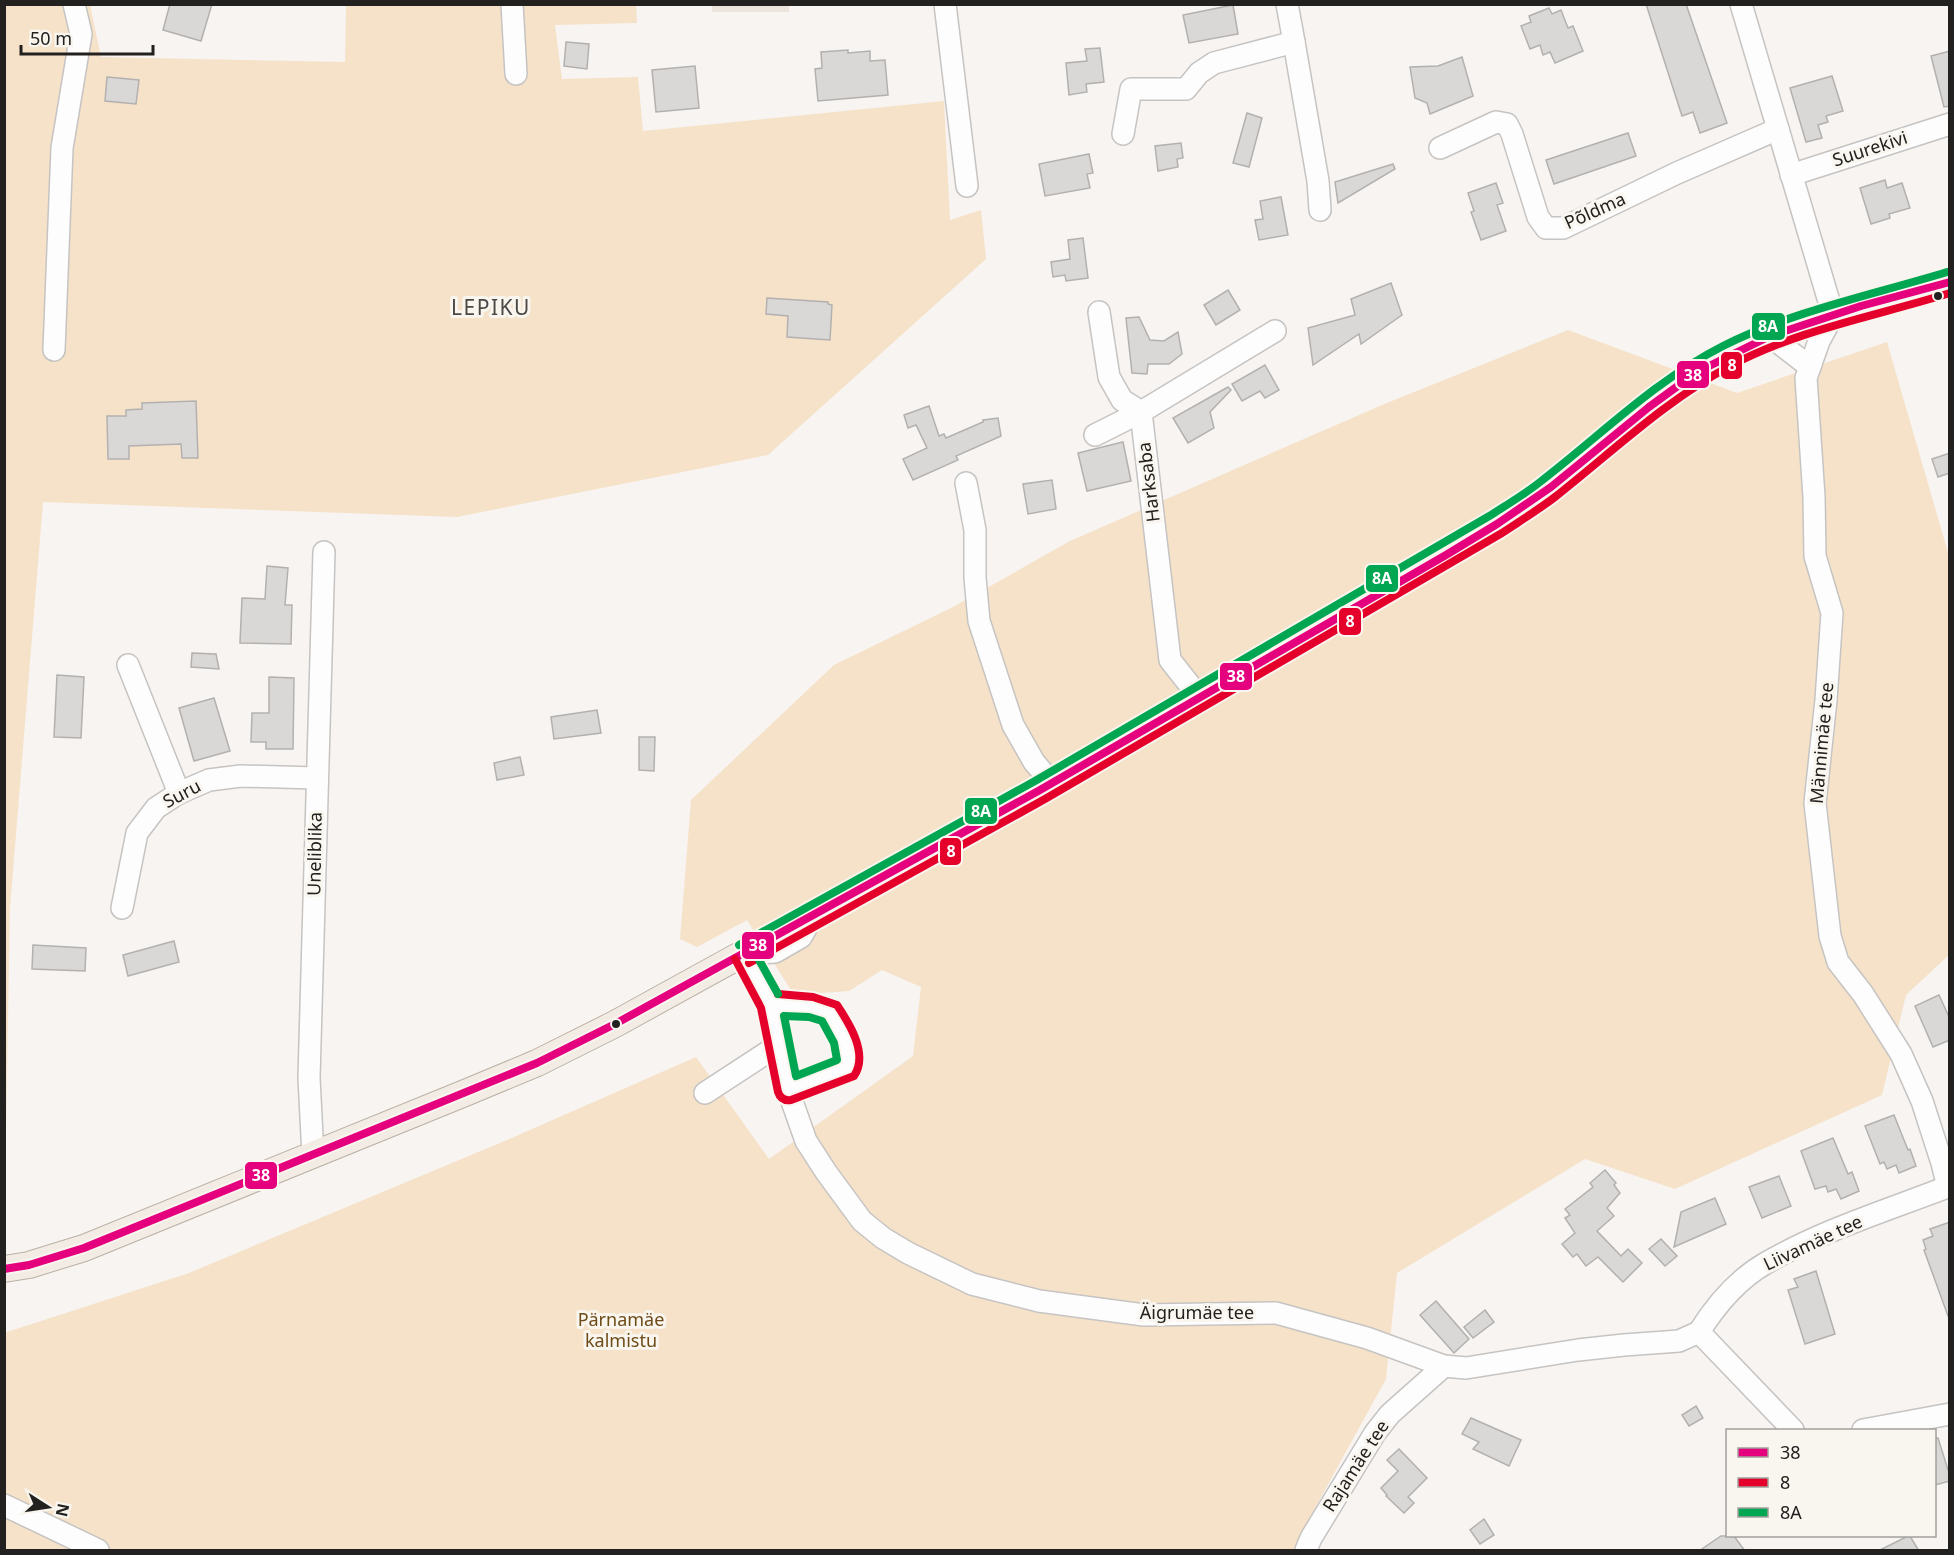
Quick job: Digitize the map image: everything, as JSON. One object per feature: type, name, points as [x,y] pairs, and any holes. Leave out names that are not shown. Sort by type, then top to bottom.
[{"type":"main road","points":[[4,1269],[29,1265],[84,1248],[313,1156],[562,1051],[670,995],[1053,783],[1497,524],[1551,487],[1648,407],[1697,372],[1770,336],[1833,315],[1950,282]]},
{"type":"street","points":[[54,350],[62,148],[81,34],[74,4]]},
{"type":"street","points":[[512,4],[516,74]]},
{"type":"street","points":[[945,4],[967,186]]},
{"type":"street","points":[[1287,4],[1318,181],[1320,210]]},
{"type":"street","points":[[1741,4],[1833,315]]},
{"type":"street","points":[[1123,134],[1131,89],[1186,89],[1199,73],[1214,63],[1294,42]]},
{"type":"street","name":"Põldma","points":[[1440,148],[1496,122],[1507,124],[1538,217],[1546,228],[1563,228],[1677,173],[1778,129]]},
{"type":"street","name":"Suurekivi","points":[[1791,175],[1950,124]]},
{"type":"street","points":[[1099,312],[1108,377],[1122,400],[1141,412]]},
{"type":"street","name":"Männimäe tee","points":[[1833,315],[1819,341],[1806,378],[1814,497],[1815,556],[1832,613],[1827,700],[1815,803],[1830,936],[1838,962],[1863,994],[1900,1054],[1922,1101],[1949,1186]]},
{"type":"street","points":[[1095,435],[1141,412],[1275,331]]},
{"type":"street","points":[[1770,336],[1810,367]]},
{"type":"street","name":"Harksaba","points":[[1141,412],[1170,660],[1200,698]]},
{"type":"street","points":[[966,483],[975,530],[975,578],[979,621],[1013,725],[1034,762],[1053,783]]},
{"type":"street","name":"Uneliblika","points":[[313,1156],[309,1078],[324,552]]},
{"type":"street","points":[[128,665],[179,793]]},
{"type":"street","name":"Suru","points":[[122,908],[137,833],[156,808],[179,793],[209,780],[241,776],[316,778]]},
{"type":"street","name":"Äigrumäe tee","points":[[744,954],[771,1004],[788,1090],[806,1141],[826,1172],[862,1221],[883,1238],[908,1253],[972,1284],[1039,1301],[1144,1315],[1276,1313],[1367,1338],[1444,1366],[1466,1368],[1589,1349],[1679,1341],[1700,1332]]},
{"type":"street","points":[[771,1004],[811,1007],[830,1012],[850,1056],[848,1068],[788,1090]]},
{"type":"street","points":[[705,1094],[780,1044]]},
{"type":"street","name":"Liivamäe tee","points":[[1700,1332],[1713,1310],[1736,1286],[1765,1263],[1834,1230],[1949,1186]]},
{"type":"street","points":[[1700,1332],[1791,1429]]},
{"type":"street","name":"Rajamäe tee","points":[[1306,1551],[1311,1538],[1375,1433],[1390,1414],[1444,1366]]},
{"type":"street","points":[[1873,1429],[1950,1414]]},
{"type":"street","points":[[4,1505],[98,1551]]},
{"type":"shaded area","points":[[712,5],[789,5],[789,12],[712,12]]},
{"type":"green space","points":[[5,5],[90,5],[101,57],[345,62],[346,5],[636,5],[637,23],[555,25],[562,79],[638,77],[643,131],[944,101],[950,220],[981,210],[986,259],[768,455],[457,517],[43,502],[10,908],[5,1187]]},
{"type":"green space","name":"Pärnamäe kalmistu","points":[[1568,330],[1737,393],[1887,342],[1949,556],[1950,954],[1906,995],[1882,1095],[1675,1189],[1585,1159],[1397,1273],[1386,1379],[1304,1528],[1296,1550],[5,1550],[4,1333],[189,1273],[514,1137],[696,1057],[769,1159],[913,1056],[921,987],[882,970],[849,991],[794,995],[747,920],[697,947],[680,939],[691,800],[834,665],[955,606],[1070,541],[1382,405]]},
{"type":"building","points":[[170,4],[212,4],[201,41],[163,30]]},
{"type":"building","points":[[1646,4],[1686,4],[1727,123],[1700,133],[1693,112],[1682,116]]},
{"type":"building","points":[[1233,5],[1238,34],[1189,43],[1183,15]]},
{"type":"building","points":[[1549,8],[1552,14],[1561,10],[1568,28],[1573,26],[1583,51],[1555,63],[1550,52],[1543,55],[1540,45],[1530,49],[1521,26],[1531,22],[1529,16]]},
{"type":"building","points":[[566,42],[589,44],[587,69],[564,66]]},
{"type":"building","points":[[1100,48],[1104,82],[1086,84],[1087,92],[1069,95],[1066,63],[1087,61],[1085,49]]},
{"type":"building","points":[[848,50],[848,53],[870,51],[870,61],[885,60],[888,95],[818,101],[815,69],[822,68],[821,52]]},
{"type":"building","points":[[1950,51],[1950,106],[1944,107],[1931,56]]},
{"type":"building","points":[[1462,57],[1473,96],[1430,114],[1427,103],[1415,98],[1410,67],[1438,66]]},
{"type":"building","points":[[695,66],[699,108],[656,112],[652,70]]},
{"type":"building","points":[[1832,76],[1843,111],[1826,116],[1828,122],[1818,125],[1822,138],[1806,142],[1790,88]]},
{"type":"building","points":[[107,77],[139,80],[136,104],[105,101]]},
{"type":"building","points":[[1247,113],[1262,118],[1249,167],[1233,163]]},
{"type":"building","points":[[1628,133],[1636,156],[1554,184],[1546,160]]},
{"type":"building","points":[[1181,143],[1183,158],[1177,159],[1178,167],[1158,171],[1155,146]]},
{"type":"building","points":[[1089,154],[1093,173],[1087,174],[1090,188],[1045,196],[1039,164]]},
{"type":"building","points":[[1393,164],[1395,169],[1338,203],[1335,182]]},
{"type":"building","points":[[1885,180],[1887,188],[1902,183],[1910,208],[1889,214],[1890,218],[1871,224],[1860,188]]},
{"type":"building","points":[[1496,183],[1503,203],[1497,205],[1506,231],[1481,240],[1471,212],[1474,211],[1468,193]]},
{"type":"building","points":[[1281,197],[1288,235],[1259,240],[1255,220],[1263,219],[1260,201]]},
{"type":"building","points":[[1083,238],[1088,278],[1066,281],[1065,275],[1053,277],[1051,262],[1070,259],[1068,240]]},
{"type":"building","points":[[1391,283],[1402,315],[1361,344],[1359,334],[1313,365],[1308,328],[1355,315],[1351,299]]},
{"type":"building","points":[[1228,290],[1240,310],[1216,325],[1204,305]]},
{"type":"building","points":[[767,298],[828,302],[832,305],[830,340],[787,337],[788,316],[766,314]]},
{"type":"building","points":[[1139,317],[1150,340],[1164,341],[1178,332],[1182,354],[1169,364],[1148,364],[1147,374],[1132,373],[1126,318]]},
{"type":"building","points":[[1265,365],[1279,390],[1265,398],[1260,391],[1242,401],[1232,384]]},
{"type":"building","points":[[1228,387],[1231,390],[1210,412],[1214,428],[1188,443],[1173,418]]},
{"type":"building","points":[[196,401],[198,458],[182,458],[181,444],[129,446],[129,459],[108,459],[107,416],[126,416],[126,410],[142,409],[142,403]]},
{"type":"building","points":[[929,406],[939,436],[944,434],[946,438],[983,420],[998,418],[1001,436],[956,456],[958,460],[913,480],[903,459],[927,448],[916,425],[908,428],[904,415]]},
{"type":"building","points":[[1123,442],[1131,481],[1087,491],[1078,453]]},
{"type":"building","points":[[1950,453],[1950,473],[1938,477],[1932,459]]},
{"type":"building","points":[[1052,480],[1056,509],[1028,514],[1023,484]]},
{"type":"building","points":[[267,566],[288,568],[285,605],[292,605],[291,644],[240,643],[242,598],[265,599]]},
{"type":"building","points":[[192,653],[216,654],[219,669],[191,667]]},
{"type":"building","points":[[57,675],[84,677],[81,738],[54,737]]},
{"type":"building","points":[[269,677],[294,678],[293,749],[266,749],[266,742],[251,742],[252,713],[269,713]]},
{"type":"building","points":[[214,698],[230,751],[194,761],[179,708]]},
{"type":"building","points":[[597,710],[601,733],[554,739],[551,717]]},
{"type":"building","points":[[639,737],[655,737],[654,771],[639,770]]},
{"type":"building","points":[[520,757],[524,775],[497,780],[494,763]]},
{"type":"building","points":[[174,941],[179,962],[128,976],[123,955]]},
{"type":"building","points":[[33,945],[86,948],[85,971],[32,969]]},
{"type":"building","points":[[1939,995],[1950,1019],[1950,1040],[1933,1047],[1915,1006]]},
{"type":"building","points":[[1894,1115],[1916,1166],[1899,1173],[1896,1165],[1887,1169],[1884,1162],[1880,1164],[1865,1126]]},
{"type":"building","points":[[1833,1138],[1848,1174],[1852,1172],[1859,1191],[1841,1199],[1836,1189],[1828,1192],[1826,1186],[1815,1189],[1801,1151]]},
{"type":"building","points":[[1605,1170],[1616,1183],[1614,1185],[1620,1193],[1607,1208],[1614,1216],[1597,1231],[1621,1256],[1628,1249],[1642,1263],[1623,1282],[1598,1257],[1586,1266],[1577,1254],[1573,1257],[1562,1244],[1575,1233],[1565,1218],[1570,1215],[1565,1209],[1593,1187],[1590,1183]]},
{"type":"building","points":[[1779,1176],[1791,1206],[1762,1218],[1749,1187]]},
{"type":"building","points":[[1715,1198],[1726,1224],[1674,1247],[1681,1212]]},
{"type":"building","points":[[1950,1222],[1950,1315],[1948,1316],[1924,1250],[1926,1249],[1923,1240],[1933,1236],[1930,1229]]},
{"type":"building","points":[[1661,1239],[1677,1256],[1665,1266],[1649,1249]]},
{"type":"building","points":[[1816,1271],[1835,1334],[1805,1344],[1788,1290],[1798,1287],[1794,1279]]},
{"type":"building","points":[[1436,1301],[1469,1339],[1454,1353],[1420,1315]]},
{"type":"building","points":[[1485,1310],[1494,1322],[1473,1338],[1464,1327]]},
{"type":"building","points":[[1696,1406],[1703,1418],[1689,1426],[1682,1415]]},
{"type":"building","points":[[1471,1418],[1521,1440],[1509,1466],[1473,1449],[1479,1442],[1462,1434]]},
{"type":"building","points":[[1936,1438],[1938,1438],[1950,1481],[1936,1485]]},
{"type":"building","points":[[1399,1449],[1427,1478],[1408,1497],[1414,1503],[1404,1513],[1381,1488],[1398,1471],[1387,1460]]},
{"type":"building","points":[[1484,1519],[1494,1535],[1480,1544],[1470,1530]]},
{"type":"building","points":[[1721,1536],[1726,1536],[1735,1537],[1745,1551],[1699,1551]]},
{"type":"building","points":[[1906,1537],[1911,1537],[1919,1551],[1878,1551]]},
{"type":"transit line","name":"8A","points":[[739,945],[1035,781],[1491,515],[1534,486],[1651,392],[1723,346],[1805,313],[1947,272]]},
{"type":"transit line","name":"38","points":[[4,1269],[29,1265],[84,1248],[537,1063],[615,1024],[1040,790],[1446,555],[1551,487],[1649,407],[1697,372],[1770,336],[1861,306],[1950,282]]},
{"type":"transit line","name":"8","points":[[749,963],[1045,799],[1502,533],[1555,497],[1661,411],[1730,366],[1756,353],[1810,333],[1950,293]]},
{"type":"transit line","name":"8A","points":[[753,949],[778,994]]},
{"type":"transit line","name":"8","points":[[735,959],[761,1008],[778,1092],[781,1097],[791,1100],[854,1076],[859,1058],[856,1039],[837,1005],[813,997],[778,994]]},
{"type":"transit line","name":"8A","points":[[784,1016],[809,1017],[822,1021],[834,1043],[837,1060],[796,1076],[784,1016]]},
{"type":"district","name":"LEPIKU","points":[[491,308]]}]
